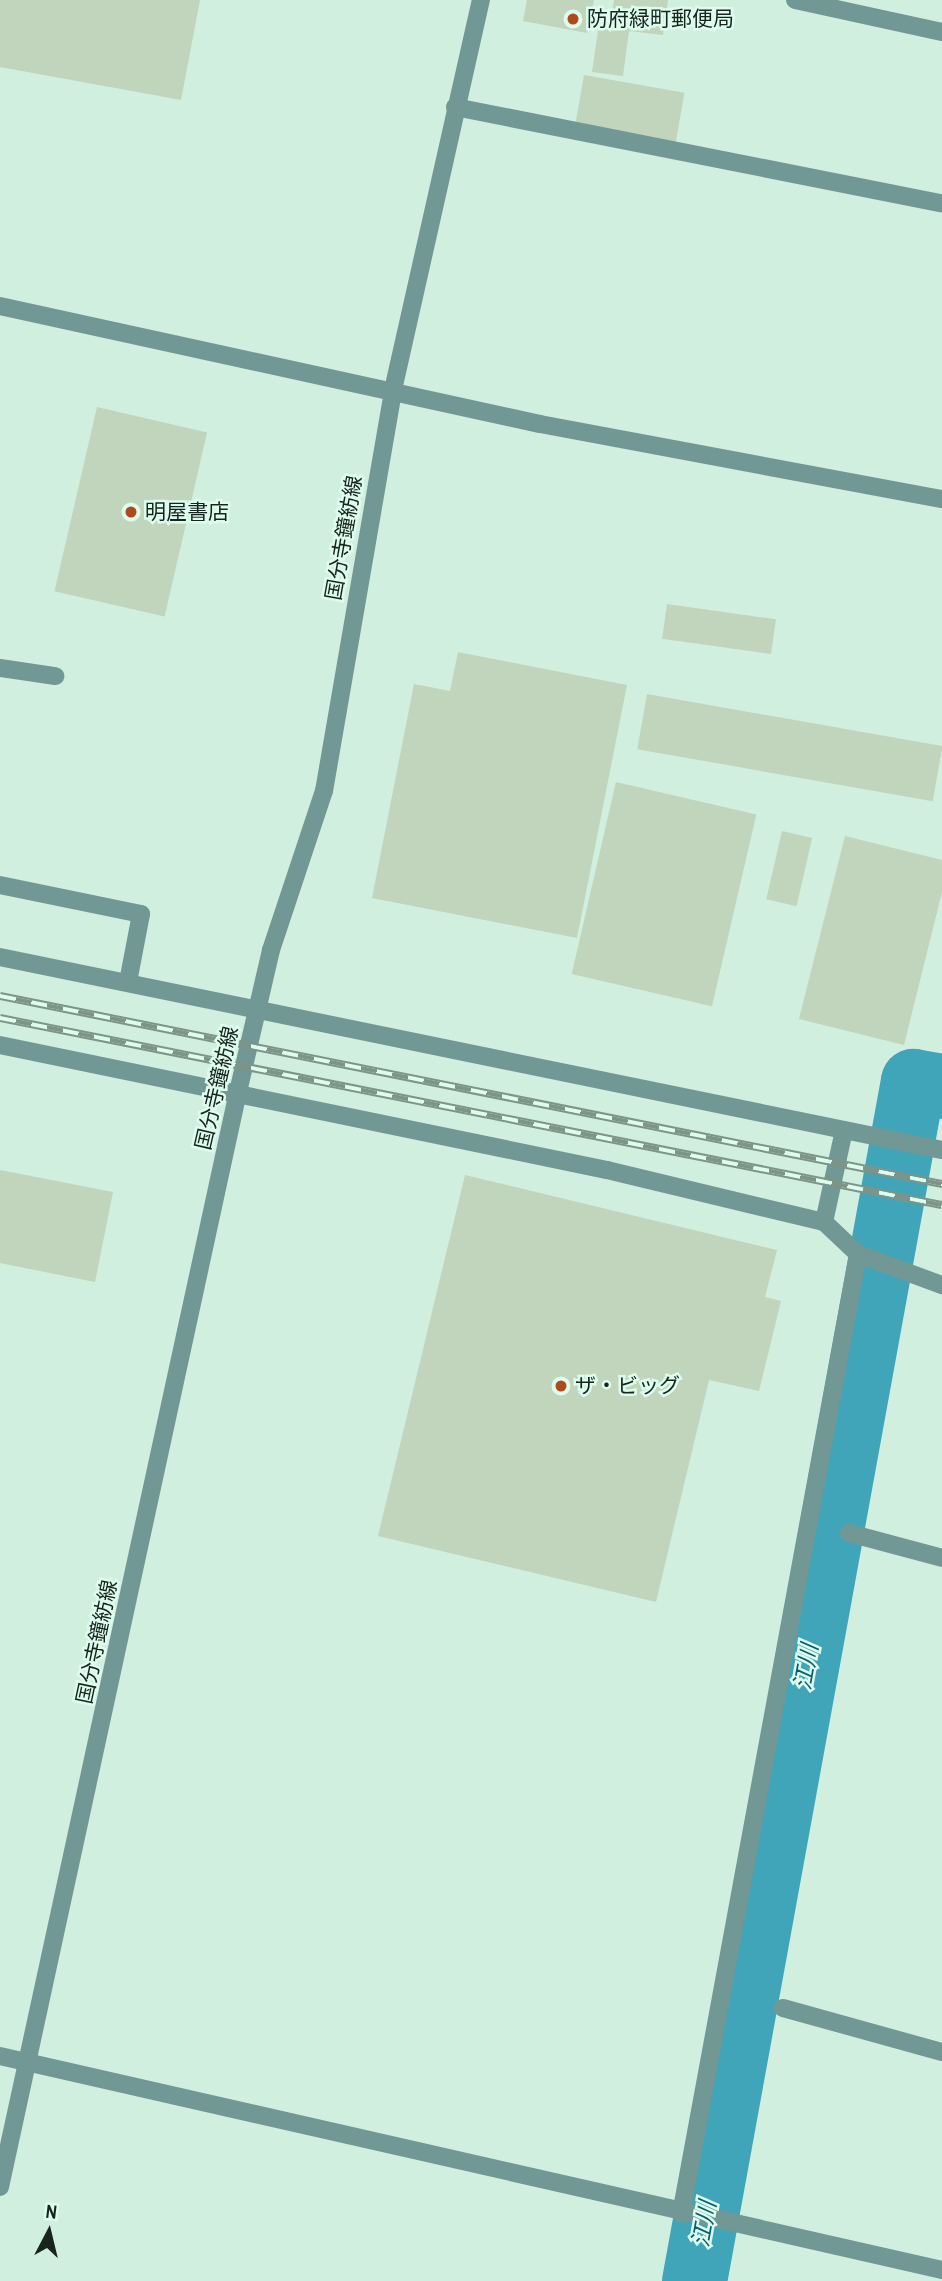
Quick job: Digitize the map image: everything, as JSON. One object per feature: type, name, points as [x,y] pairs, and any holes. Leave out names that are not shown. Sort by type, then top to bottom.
[{"type":"street","name":"国分寺鐘紡線","points":[[0,2187],[30,2063],[238,1091],[271,950],[324,791],[393,390],[481,0]]},
{"type":"street","points":[[795,0],[942,32]]},
{"type":"street","points":[[456,107],[942,203]]},
{"type":"street","points":[[0,306],[540,424],[942,499]]},
{"type":"street","points":[[0,668],[55,676]]},
{"type":"street","points":[[0,886],[141,914],[128,982]]},
{"type":"street","points":[[0,957],[942,1150]]},
{"type":"street","points":[[0,1045],[238,1091],[824,1222],[858,1254],[942,1284]]},
{"type":"street","points":[[824,1222],[844,1130]]},
{"type":"street","points":[[681,2214],[858,1254]]},
{"type":"street","points":[[849,1533],[942,1558]]},
{"type":"street","points":[[783,2008],[942,2052]]},
{"type":"street","points":[[0,2056],[681,2214],[942,2270]]},
{"type":"building","points":[[0,0],[200,0],[181,100],[0,67]]},
{"type":"building","points":[[527,0],[594,0],[587,33],[523,21]]},
{"type":"building","points":[[614,0],[668,0],[663,35],[629,31],[623,76],[592,72],[600,17],[611,19]]},
{"type":"building","points":[[584,75],[684,93],[676,143],[575,125]]},
{"type":"building","name":"明屋書店","points":[[97,407],[207,432],[165,617],[54,591]]},
{"type":"building","points":[[667,604],[776,619],[771,654],[662,639]]},
{"type":"building","points":[[458,652],[627,685],[577,938],[372,898],[414,684],[450,691]]},
{"type":"building","points":[[647,694],[942,746],[933,801],[637,749]]},
{"type":"building","points":[[616,782],[756,814],[712,1006],[572,974]]},
{"type":"building","points":[[782,831],[812,838],[796,906],[766,899]]},
{"type":"building","points":[[845,836],[942,860],[942,892],[904,1045],[799,1019]]},
{"type":"building","points":[[0,1170],[113,1192],[95,1282],[0,1263]]},
{"type":"building","name":"ザ・ビッグ","points":[[465,1175],[777,1250],[765,1297],[781,1301],[759,1391],[709,1380],[656,1602],[378,1536]]},
{"type":"waterway","name":"江川","points":[[694,2281],[913,1081],[942,1086]]},
{"type":"railway","points":[[0,996],[942,1184]]},
{"type":"railway","points":[[0,1018],[942,1205]]},
{"type":"place","name":"防府緑町郵便局","points":[[573,19]]},
{"type":"place","name":"明屋書店","points":[[131,512]]},
{"type":"place","name":"ザ・ビッグ","points":[[561,1386]]}]
